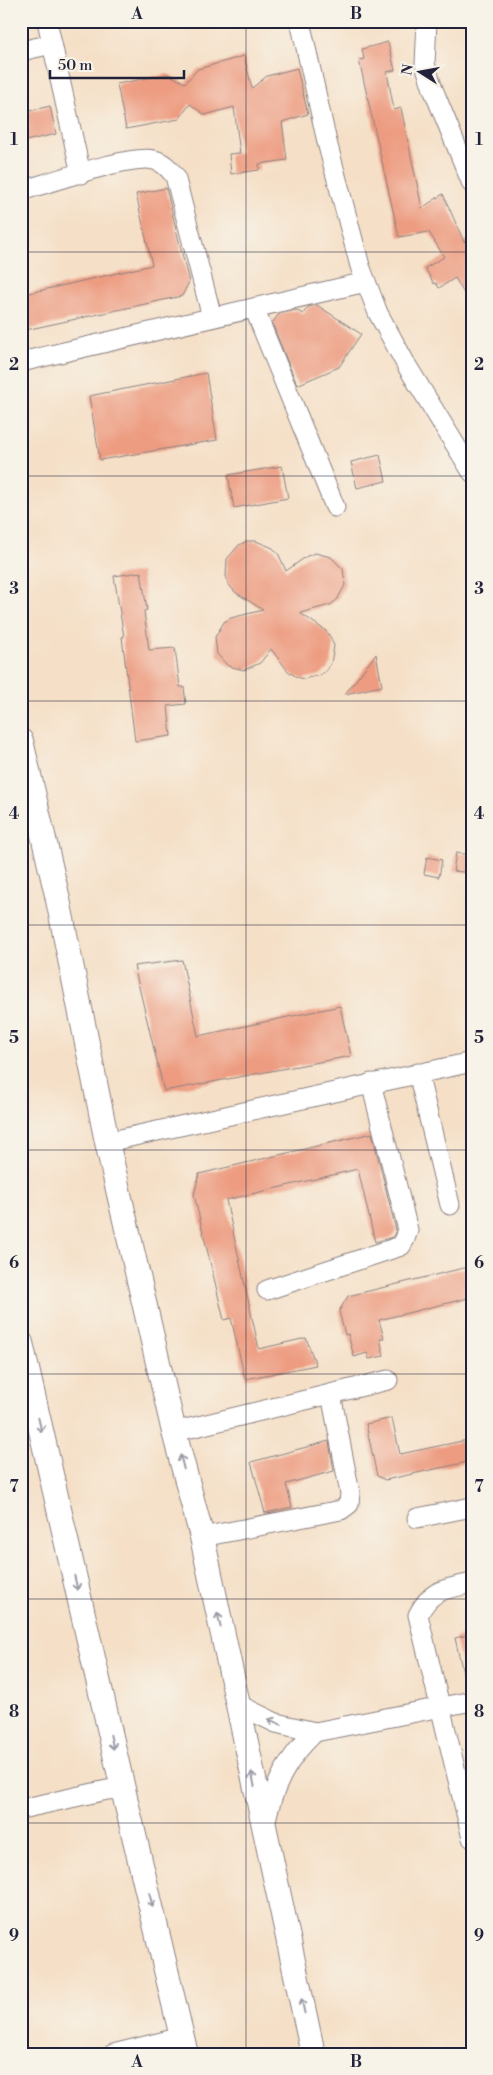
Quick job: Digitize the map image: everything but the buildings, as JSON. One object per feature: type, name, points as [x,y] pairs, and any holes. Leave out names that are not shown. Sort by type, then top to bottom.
[{"type":"main road","points":[[21,741],[57,896],[108,1142],[174,1432],[202,1538],[313,2054]]},
{"type":"main road","points":[[21,1343],[123,1790],[184,2045]]},
{"type":"street","points":[[47,21],[81,174]]},
{"type":"street","points":[[300,21],[327,142],[366,282],[386,328],[472,472]]},
{"type":"street","points":[[427,21],[425,64],[432,89],[472,184]]},
{"type":"street","points":[[21,51],[52,44]]},
{"type":"street","points":[[21,191],[133,159],[154,160],[166,165],[175,176],[212,317]]},
{"type":"street","points":[[21,362],[366,282]]},
{"type":"street","points":[[254,308],[335,507]]},
{"type":"street","points":[[108,1142],[472,1062]]},
{"type":"street","points":[[418,1073],[450,1206]]},
{"type":"street","points":[[267,1290],[401,1246],[405,1239],[408,1230],[371,1084]]},
{"type":"street","points":[[174,1432],[388,1380]]},
{"type":"street","points":[[202,1538],[341,1510],[349,1504],[350,1493],[331,1394]]},
{"type":"street","points":[[417,1518],[472,1507]]},
{"type":"street","points":[[472,1583],[435,1592],[425,1602],[418,1615],[472,1838]]},
{"type":"street","points":[[237,1704],[276,1723],[315,1732],[472,1701]]},
{"type":"street","points":[[264,1830],[270,1800],[280,1774],[298,1747],[315,1732]]},
{"type":"street","points":[[21,1809],[107,1790],[123,1790]]},
{"type":"street","points":[[113,2054],[184,2045]]}]
